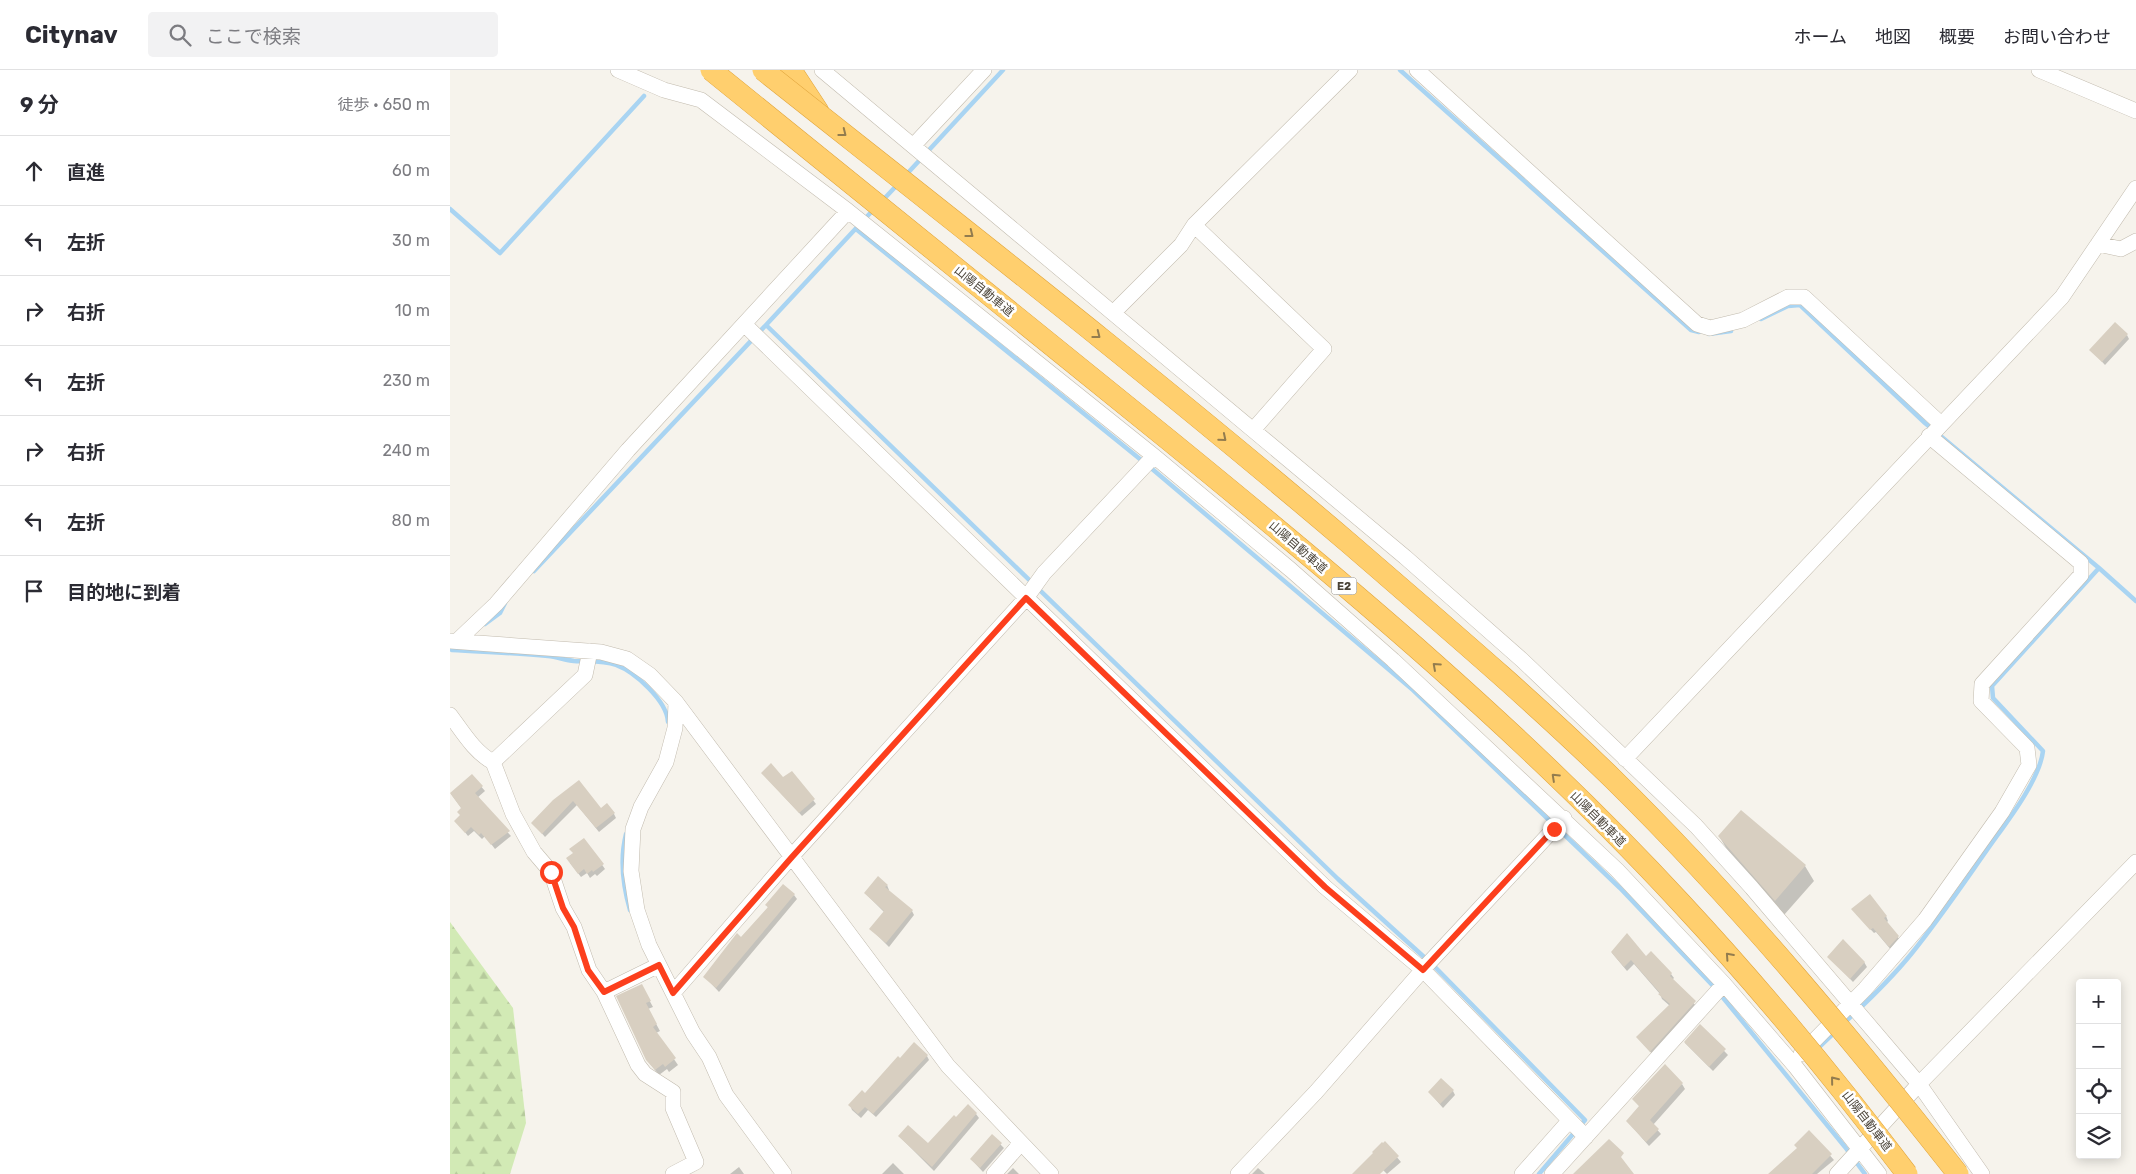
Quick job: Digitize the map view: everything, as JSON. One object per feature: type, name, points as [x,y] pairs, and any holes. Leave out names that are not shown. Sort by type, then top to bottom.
[{"type":"highway","name":"山陽自動車道","points":[[711,70],[1268,521],[1434,663],[1581,801],[1679,900],[1763,993],[1854,1104],[1907,1174]]},
{"type":"highway","points":[[763,70],[1138,368],[1290,493],[1500,675],[1612,779],[1706,874],[1799,979],[1887,1084],[1958,1174]]},
{"type":"highway","points":[[791,70],[821,116]]},
{"type":"street","points":[[618,70],[664,90],[701,100],[852,214],[1149,462],[1291,570],[1393,660],[1559,824],[1617,870],[1720,989],[1795,1067],[1854,1154],[1879,1174]]},
{"type":"street","points":[[822,70],[1405,557],[1522,660],[1708,840],[1752,888],[1919,1084],[1982,1174]]},
{"type":"street","points":[[916,148],[984,70]]},
{"type":"street","points":[[1113,313],[1181,245],[1194,225],[1350,70]]},
{"type":"street","points":[[1417,70],[1697,324],[1710,328],[1743,320],[1788,297],[1804,297],[1935,430],[2081,563],[2081,575],[1982,684],[1981,700],[2027,748],[2029,765],[2002,812],[1925,920],[1856,1009],[1795,1067]]},
{"type":"street","points":[[2039,70],[2136,111]]},
{"type":"street","points":[[1625,759],[2062,297],[2136,188]]},
{"type":"street","points":[[453,641],[496,604],[628,450],[753,332],[852,214]]},
{"type":"street","points":[[1194,225],[1324,349],[1253,430]]},
{"type":"street","points":[[2098,244],[2121,249],[2136,241]]},
{"type":"street","points":[[753,332],[1031,591],[1325,887],[1428,965],[1577,1129]]},
{"type":"street","points":[[673,993],[792,857],[1149,462]]},
{"type":"street","points":[[453,641],[590,657],[627,659],[650,674],[676,702],[948,1066],[1050,1174]]},
{"type":"street","points":[[493,762],[585,675],[590,657]]},
{"type":"street","points":[[676,702],[674,728],[666,762],[641,807],[633,829],[631,871],[637,910],[655,967],[673,993],[693,1033],[709,1057],[726,1095],[784,1174]]},
{"type":"street","points":[[450,714],[468,739],[487,759],[493,762],[513,814],[534,852],[551,872],[563,908],[574,927],[588,970],[604,992],[638,1065],[646,1074],[673,1092],[672,1108],[696,1162],[673,1174]]},
{"type":"street","points":[[1238,1174],[1316,1092],[1428,965],[1559,824]]},
{"type":"street","points":[[1837,1174],[1919,1084],[2136,862]]},
{"type":"street","points":[[604,992],[655,967]]},
{"type":"street","points":[[1522,1174],[1577,1129],[1720,989]]},
{"type":"street","points":[[1552,1174],[1577,1129]]},
{"type":"street","points":[[994,1174],[1022,1144]]},
{"type":"green space","points":[[450,922],[513,1008],[526,1123],[510,1174],[450,1174]]},
{"type":"building","points":[[2115,322],[2128,334],[2102,362],[2089,350]]},
{"type":"building","points":[[771,763],[783,777],[792,771],[815,799],[799,813],[761,773]]},
{"type":"building","points":[[472,774],[483,786],[475,793],[510,831],[491,845],[481,833],[479,835],[471,827],[465,833],[454,821],[460,815],[457,812],[461,808],[450,793]]},
{"type":"building","points":[[579,780],[601,808],[607,803],[615,813],[596,828],[573,801],[542,834],[531,823],[553,800]]},
{"type":"building","points":[[1741,810],[1806,865],[1775,901],[1718,836]]},
{"type":"building","points":[[584,838],[604,864],[593,872],[592,870],[587,874],[584,869],[578,874],[566,858],[573,853],[569,849]]},
{"type":"building","points":[[878,876],[888,885],[885,887],[913,910],[886,943],[869,929],[884,911],[864,893]]},
{"type":"building","points":[[783,884],[795,894],[716,988],[703,977],[737,933],[741,937],[768,907],[765,905]]},
{"type":"building","points":[[1870,894],[1887,916],[1884,918],[1899,936],[1889,947],[1873,928],[1870,930],[1851,909]]},
{"type":"building","points":[[1627,933],[1646,956],[1651,951],[1672,973],[1670,976],[1696,1001],[1650,1052],[1636,1037],[1670,1004],[1658,994],[1660,993],[1631,960],[1624,967],[1611,952]]},
{"type":"building","points":[[1843,939],[1865,962],[1850,979],[1827,957]]},
{"type":"building","points":[[642,984],[651,1001],[646,1003],[657,1024],[653,1027],[676,1058],[665,1067],[663,1064],[655,1070],[646,1060],[616,996]]},
{"type":"building","points":[[1700,1024],[1726,1049],[1709,1067],[1684,1042]]},
{"type":"building","points":[[914,1042],[928,1055],[873,1114],[865,1107],[858,1114],[848,1105],[862,1090],[865,1093],[898,1056],[900,1058]]},
{"type":"building","points":[[1665,1064],[1683,1083],[1650,1120],[1659,1129],[1646,1142],[1626,1121],[1639,1106],[1632,1099]]},
{"type":"building","points":[[1441,1078],[1454,1090],[1440,1104],[1428,1092]]},
{"type":"building","points":[[968,1104],[977,1113],[932,1167],[898,1136],[908,1125],[928,1143],[954,1115],[956,1117]]},
{"type":"building","points":[[1809,1130],[1832,1154],[1812,1174],[1768,1174],[1797,1148],[1794,1145]]},
{"type":"building","points":[[992,1134],[1002,1143],[980,1168],[970,1159]]},
{"type":"building","points":[[1609,1139],[1624,1153],[1621,1157],[1634,1174],[1573,1174]]},
{"type":"building","points":[[1385,1141],[1399,1156],[1380,1174],[1352,1174],[1382,1142]]},
{"type":"waterway","points":[[905,176],[1003,70]]},
{"type":"waterway","points":[[1400,70],[1691,330],[1699,332]]},
{"type":"waterway","points":[[450,209],[500,253],[644,96]]},
{"type":"waterway","points":[[883,200],[898,184]]},
{"type":"waterway","points":[[874,209],[766,325],[1338,879],[1434,966],[1585,1120],[1539,1174]]},
{"type":"waterway","points":[[856,229],[1151,468],[1413,690],[1620,888],[1715,988]]},
{"type":"waterway","points":[[1761,319],[1788,306],[1800,305],[1925,423],[2136,601]]},
{"type":"waterway","points":[[534,571],[766,325]]},
{"type":"waterway","points":[[1709,334],[1731,331]]},
{"type":"waterway","points":[[1843,1024],[1904,963],[1923,939],[2008,821],[2030,785],[2041,762],[2043,751],[1993,698],[1992,686],[2099,568]]},
{"type":"waterway","points":[[485,624],[500,613],[505,603]]},
{"type":"waterway","points":[[452,650],[512,653],[548,656],[574,661],[611,663],[632,674],[649,688],[662,705],[668,722]]},
{"type":"waterway","points":[[626,834],[623,872],[630,910]]},
{"type":"waterway","points":[[1720,994],[1865,1174]]},
{"type":"waterway","points":[[1816,1050],[1836,1031]]},
{"type":"route","points":[[551,872],[563,908],[574,927],[588,970],[604,992],[659,965],[673,993],[792,857],[1026,598],[1325,887],[1423,970],[1554,829]]}]
